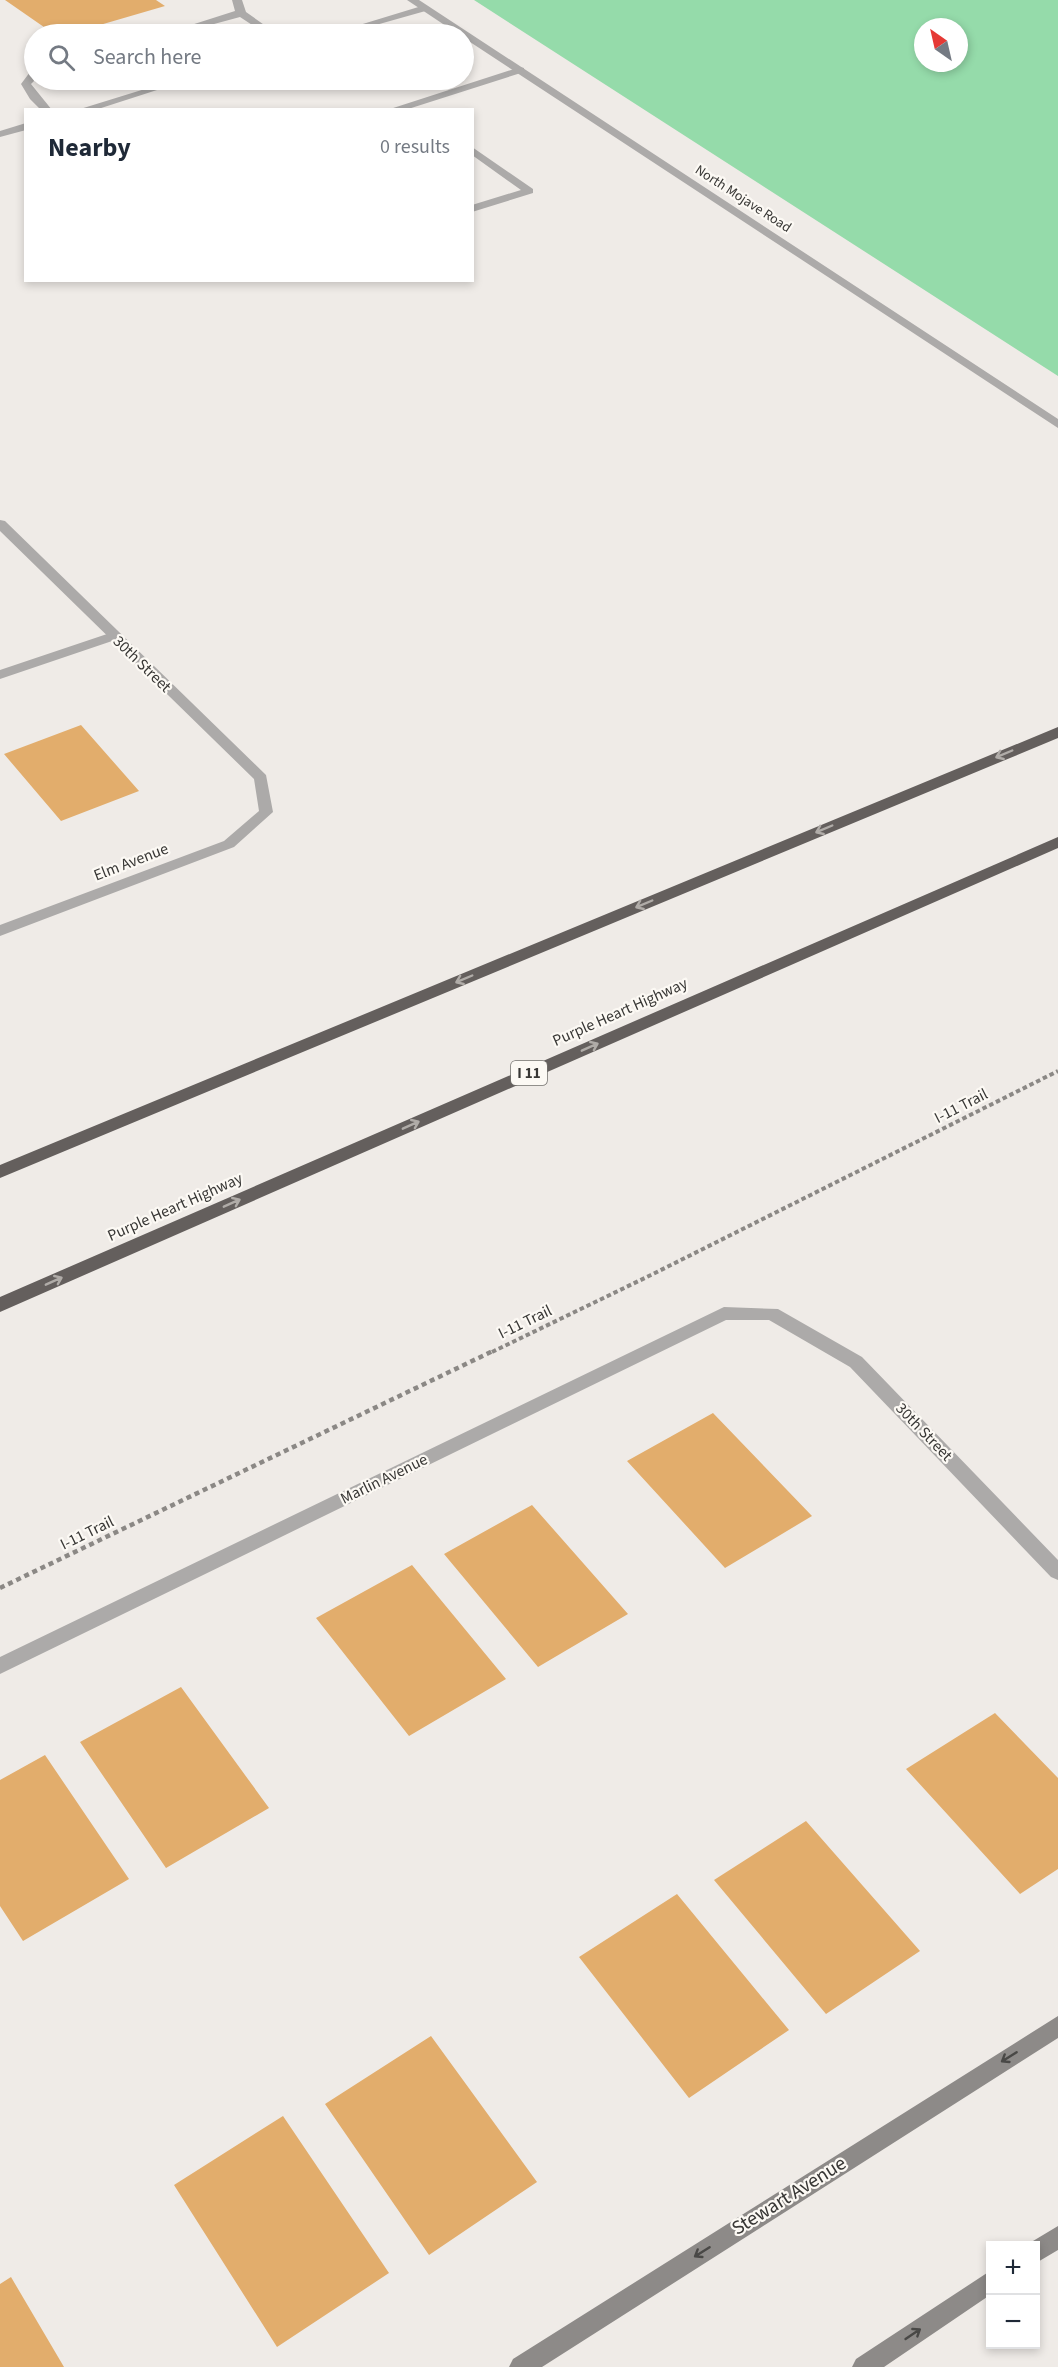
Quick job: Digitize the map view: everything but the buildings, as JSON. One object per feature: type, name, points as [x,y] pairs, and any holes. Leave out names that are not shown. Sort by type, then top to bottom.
[{"type":"highway","points":[[0,1172],[1058,732]]},
{"type":"highway","name":"Purple Heart Highway","points":[[0,1305],[1058,842]]},
{"type":"main road","name":"Stewart Avenue","points":[[521,2367],[1058,2026]]},
{"type":"main road","points":[[1040,2249],[1058,2237]]},
{"type":"main road","points":[[864,2367],[986,2285]]},
{"type":"street","points":[[237,0],[241,13],[258,24]]},
{"type":"street","name":"North Mojave Road","points":[[412,0],[450,24]]},
{"type":"street","points":[[370,24],[425,8]]},
{"type":"street","points":[[203,24],[241,13]]},
{"type":"street","name":"North Mojave Road","points":[[474,40],[1058,424]]},
{"type":"street","points":[[474,86],[520,70]]},
{"type":"street","points":[[30,90],[45,108]]},
{"type":"street","points":[[89,108],[149,90]]},
{"type":"street","points":[[412,107],[462,90]]},
{"type":"street","points":[[0,134],[24,127]]},
{"type":"street","points":[[474,151],[530,191],[474,208]]},
{"type":"street","name":"30th Street","points":[[0,524],[261,778],[266,812]]},
{"type":"street","points":[[0,675],[113,636]]},
{"type":"street","name":"Elm Avenue","points":[[0,931],[229,843],[266,812]]},
{"type":"street","name":"Marlin Avenue","points":[[0,1666],[724,1313],[772,1314]]},
{"type":"street","name":"30th Street","points":[[772,1314],[856,1362],[1058,1572]]},
{"type":"path","name":"I-11 Trail","points":[[0,1588],[640,1280],[1058,1071]]},
{"type":"green space","points":[[474,0],[1058,0],[1058,376]]}]
